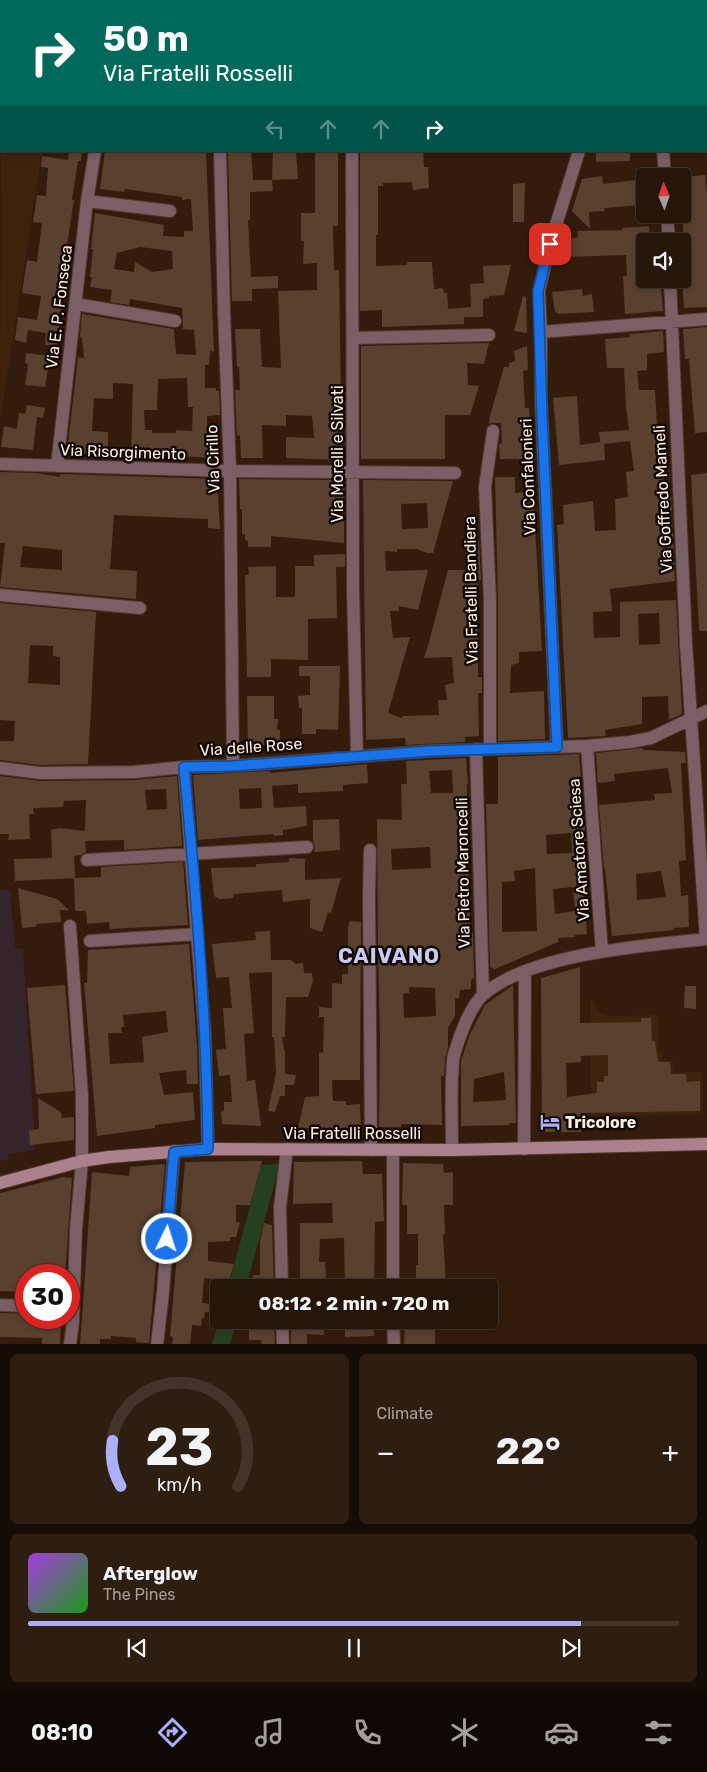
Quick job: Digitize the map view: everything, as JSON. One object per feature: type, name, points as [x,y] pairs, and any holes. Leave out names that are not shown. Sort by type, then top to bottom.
[{"type":"main road","name":"Via Fratelli Rosselli","points":[[0,1183],[82,1161],[208,1149],[452,1150],[707,1144]]},
{"type":"street","name":"Via E. P. Fonseca","points":[[56,466],[87,201],[95,152]]},
{"type":"street","name":"Via Cirillo","points":[[220,152],[230,471],[233,766]]},
{"type":"street","name":"Via Morelli e Silvati","points":[[352,152],[353,590],[357,756]]},
{"type":"street","name":"Via Confalonieri","points":[[557,747],[538,291],[550,244],[579,152]]},
{"type":"street","points":[[663,152],[664,168]]},
{"type":"street","points":[[87,201],[170,212]]},
{"type":"street","name":"Via Goffredo Mameli","points":[[670,288],[680,516],[706,939]]},
{"type":"street","points":[[76,304],[176,321]]},
{"type":"street","points":[[541,332],[707,319]]},
{"type":"street","points":[[353,338],[489,335]]},
{"type":"street","name":"Via Fratelli Bandiera","points":[[490,749],[490,600],[485,486],[493,431]]},
{"type":"street","name":"Via Risorgimento","points":[[0,464],[230,471],[455,473]]},
{"type":"street","points":[[0,595],[140,608]]},
{"type":"street","name":"Via delle Rose","points":[[0,768],[40,772],[134,772],[184,767],[233,766],[476,749],[587,746],[651,738],[707,711]]},
{"type":"street","name":"Via Amatore Sciesa","points":[[587,746],[602,952]]},
{"type":"street","name":"Via Pietro Maroncelli","points":[[476,749],[483,995]]},
{"type":"street","points":[[184,767],[206,1036],[208,1149]]},
{"type":"street","points":[[87,860],[307,847]]},
{"type":"street","points":[[370,850],[371,1150]]},
{"type":"street","points":[[70,926],[82,1096],[82,1161],[74,1264]]},
{"type":"street","points":[[90,941],[198,934]]},
{"type":"street","points":[[452,1150],[454,1057],[465,1022],[483,995],[506,979],[553,962],[602,952],[706,939]]},
{"type":"street","points":[[524,1149],[525,972]]},
{"type":"street","points":[[282,1279],[280,1207],[287,1149]]},
{"type":"street","points":[[392,1150],[393,1279]]},
{"type":"street","points":[[157,1344],[174,1152]]},
{"type":"street","points":[[0,1305],[15,1306]]},
{"type":"street","points":[[70,1329],[70,1344]]},
{"type":"street","points":[[282,1329],[282,1344]]},
{"type":"street","points":[[393,1329],[394,1344]]},
{"type":"shaded area","points":[[1,152],[42,152],[0,423]]},
{"type":"shaded area","points":[[0,890],[10,890],[15,948],[23,949],[35,1150],[9,1154],[8,1160],[0,1161]]},
{"type":"shaded area","points":[[591,997],[600,1013],[608,1016],[658,1015],[658,1051],[662,1051],[662,1061],[673,1061],[674,1072],[702,1072],[703,1114],[591,1117]]},
{"type":"green space","points":[[280,1164],[248,1279],[230,1279],[261,1165]]},
{"type":"green space","points":[[216,1329],[234,1329],[230,1344],[212,1344]]},
{"type":"building","points":[[69,152],[82,152],[81,161],[78,161],[72,199],[74,200],[65,258],[68,258],[57,345],[45,345],[46,333],[28,330],[26,343],[15,340],[18,317],[37,320],[41,296],[22,293],[27,260],[37,262],[42,223],[33,222],[37,195],[46,196],[48,168],[41,167],[42,156],[68,160]]},
{"type":"building","points":[[105,152],[206,152],[214,352],[210,351],[209,365],[205,365],[205,388],[216,388],[216,391],[219,391],[220,415],[207,416],[207,438],[217,438],[218,458],[176,456],[176,453],[131,452],[133,384],[113,383],[113,399],[94,398],[92,431],[108,432],[108,455],[67,453],[78,357],[84,358],[82,338],[80,337],[82,314],[174,329],[176,354],[196,355],[194,330],[183,329],[182,308],[130,299],[129,305],[110,302],[112,290],[90,287],[93,249],[91,249],[95,213],[164,225],[163,236],[184,237],[184,231],[193,231],[191,199],[182,200],[182,197],[125,189],[124,192],[100,189]],"holes":[[[140,247],[172,251],[173,269],[152,272],[135,262],[134,272],[114,269],[117,253]],[[187,378],[188,407],[193,407],[192,431],[176,430],[176,433],[152,433],[152,430],[145,430],[144,410],[157,410],[158,379]]]},
{"type":"building","points":[[228,152],[251,152],[253,180],[272,180],[273,191],[250,192],[250,220],[248,220],[251,277],[278,276],[278,288],[252,289],[252,301],[232,301]]},
{"type":"building","points":[[273,152],[296,152],[298,179],[272,180]]},
{"type":"building","points":[[315,152],[338,152],[338,226],[333,226],[334,270],[339,270],[342,460],[286,458],[286,437],[314,438],[312,416],[286,415],[286,426],[262,425],[263,458],[241,458],[240,435],[237,436],[235,390],[240,390],[235,329],[260,329],[262,367],[281,368],[278,291],[317,290],[317,263],[303,264],[304,241],[301,241],[301,213],[315,213]]},
{"type":"building","points":[[360,152],[423,152],[424,167],[428,167],[429,188],[413,190],[412,182],[383,183],[383,186],[378,186],[376,266],[407,265],[407,262],[432,262],[434,289],[443,288],[444,293],[447,293],[448,309],[471,307],[470,284],[484,283],[483,266],[511,265],[504,295],[489,296],[489,298],[483,299],[483,317],[464,317],[464,324],[382,327],[382,310],[360,311]]},
{"type":"building","points":[[596,152],[630,152],[630,161],[596,162]]},
{"type":"building","points":[[705,175],[707,194],[707,307],[684,308],[683,288],[691,288],[691,233],[683,233],[683,223],[691,223],[691,176]]},
{"type":"building","points":[[602,176],[603,184],[636,180],[636,205],[604,208],[605,211],[589,212],[590,229],[572,211],[582,179]]},
{"type":"building","points":[[525,183],[524,222],[513,222],[513,184]]},
{"type":"building","points":[[649,226],[649,233],[636,233],[636,288],[661,288],[663,311],[625,314],[623,276],[627,276],[626,255],[565,257],[568,239],[578,237],[577,231],[623,230],[622,228]]},
{"type":"building","points":[[582,289],[583,296],[592,294],[594,312],[559,314],[555,312],[552,292]]},
{"type":"building","points":[[523,296],[526,297],[527,333],[514,331]]},
{"type":"building","points":[[707,327],[707,432],[695,433],[689,359],[685,359],[683,329]]},
{"type":"building","points":[[663,331],[664,352],[647,354],[647,370],[637,371],[639,390],[655,390],[657,426],[661,426],[665,450],[661,451],[665,493],[671,492],[675,581],[610,589],[612,611],[593,612],[594,638],[620,637],[620,602],[676,600],[682,714],[669,720],[668,696],[642,697],[642,724],[605,730],[606,736],[568,738],[557,525],[564,524],[563,505],[593,501],[595,531],[616,530],[615,499],[628,497],[626,472],[634,471],[630,441],[604,444],[605,460],[559,465],[553,398],[577,396],[580,445],[600,442],[599,432],[629,430],[624,368],[607,368],[605,339],[630,337],[629,334]],"holes":[[[659,613],[660,644],[639,645],[638,614]]]},
{"type":"building","points":[[489,343],[484,364],[467,363],[468,385],[479,386],[470,415],[445,415],[445,459],[361,459],[361,346]]},
{"type":"building","points":[[527,346],[528,370],[523,371],[525,408],[529,408],[531,442],[528,442],[528,459],[500,459],[499,444],[502,443],[501,423],[489,423],[490,416],[504,367],[509,367],[509,363],[515,361],[514,351]]},
{"type":"building","points":[[26,353],[50,356],[45,387],[25,385],[28,364],[25,363]]},
{"type":"building","points":[[27,405],[45,408],[43,418],[37,417],[33,450],[1,447],[4,426],[17,429],[19,413],[25,414]]},
{"type":"building","points":[[0,472],[36,473],[60,477],[60,474],[217,479],[220,529],[208,528],[208,519],[114,515],[110,569],[137,571],[136,599],[0,587],[5,543],[0,543]],"holes":[[[23,546],[62,550],[62,570],[20,567]]]},
{"type":"building","points":[[707,473],[707,631],[699,631],[691,475]]},
{"type":"building","points":[[495,477],[515,477],[515,493],[533,491],[542,651],[519,652],[519,663],[511,665],[510,693],[544,691],[545,739],[498,741],[498,600]]},
{"type":"building","points":[[239,479],[344,480],[344,543],[271,536],[271,547],[248,547],[245,534],[242,534]]},
{"type":"building","points":[[363,480],[453,481],[433,553],[417,549],[397,549],[397,552],[385,551],[386,571],[428,570],[418,610],[399,606],[399,611],[390,611],[393,638],[410,637],[388,713],[402,718],[403,716],[439,715],[438,700],[447,700],[445,685],[454,683],[452,657],[424,658],[448,570],[468,570],[466,569],[465,542],[479,541],[481,580],[478,580],[478,677],[482,677],[482,693],[478,693],[479,736],[465,737],[465,742],[406,745],[405,738],[366,740]],"holes":[[[427,503],[428,528],[402,529],[401,504]]]},
{"type":"building","points":[[345,554],[345,567],[336,567],[337,618],[308,619],[308,660],[271,659],[271,677],[247,677],[245,575],[249,575],[248,567],[276,566],[276,597],[295,597],[295,566],[314,566],[314,555]]},
{"type":"building","points":[[0,603],[96,612],[88,764],[40,765],[0,760],[0,741],[14,741],[15,721],[0,720]],"holes":[[[30,645],[53,646],[53,656],[60,657],[60,685],[28,683]]]},
{"type":"building","points":[[299,666],[340,666],[338,730],[316,729],[316,734],[302,734],[302,708],[299,708],[298,696],[310,695],[310,676],[299,676]]},
{"type":"building","points":[[247,696],[274,696],[274,719],[278,719],[277,730],[280,730],[280,743],[275,743],[274,745],[248,745]]},
{"type":"building","points":[[643,748],[643,750],[685,752],[686,763],[681,763],[686,860],[679,861],[681,896],[688,895],[689,927],[612,936],[599,805],[655,800],[654,794],[672,793],[668,768],[614,774],[615,781],[598,783],[596,753]],"holes":[[[661,871],[666,897],[637,900],[636,874]]]},
{"type":"building","points":[[579,754],[588,872],[583,874],[587,934],[558,938],[558,942],[495,969],[490,967],[486,804],[498,804],[498,757]],"holes":[[[571,833],[572,853],[547,854],[546,835]],[[535,868],[537,931],[502,932],[502,882],[515,881],[514,871]],[[573,887],[575,911],[555,914],[553,889]]]},
{"type":"building","points":[[466,758],[468,784],[467,828],[461,829],[461,853],[468,853],[470,933],[473,933],[474,978],[471,980],[471,989],[460,990],[459,998],[455,998],[455,1016],[448,1028],[448,1047],[444,1076],[441,1076],[442,1125],[401,1124],[401,1127],[379,1127],[380,1037],[377,819],[402,820],[401,784],[407,784],[406,761]],"holes":[[[452,770],[453,793],[431,793],[429,771]],[[430,847],[431,868],[392,870],[391,849]],[[409,987],[435,988],[436,1016],[404,1018],[403,994],[409,993]]]},
{"type":"building","points":[[367,764],[368,783],[343,785],[343,791],[298,793],[298,784],[272,786],[274,808],[306,806],[307,826],[283,830],[283,835],[274,836],[273,834],[198,840],[193,775],[270,771],[270,773]],"holes":[[[261,788],[262,808],[240,809],[239,789]]]},
{"type":"building","points":[[0,776],[40,781],[134,780],[177,776],[182,846],[124,850],[124,840],[85,841],[86,852],[74,856],[75,878],[15,881],[14,859],[52,858],[51,830],[60,828],[85,831],[86,800],[64,801],[63,807],[33,808],[34,814],[29,814],[30,839],[8,840],[9,834],[0,834]],"holes":[[[166,789],[167,809],[147,810],[145,790]]]},
{"type":"building","points":[[339,819],[340,850],[314,852],[313,820]]},
{"type":"building","points":[[289,858],[305,859],[305,880],[341,878],[331,913],[328,912],[322,932],[310,928],[310,899],[283,902],[282,890],[234,894],[233,898],[220,899],[214,896],[211,868],[256,867],[256,864],[289,862]]},
{"type":"building","points":[[183,862],[188,925],[110,929],[109,922],[87,924],[86,911],[75,911],[74,878],[101,877],[101,867]]},
{"type":"building","points":[[18,888],[57,899],[69,910],[60,910],[61,922],[37,924],[35,927],[22,928]]},
{"type":"building","points":[[350,921],[361,922],[360,1080],[332,1080],[333,1101],[346,1101],[346,1105],[360,1104],[361,1129],[298,1128],[305,1097],[319,1096],[319,1053],[323,1052],[324,1017],[319,1017],[319,1007],[332,1008],[332,983],[342,984],[342,974],[348,974],[348,927]]},
{"type":"building","points":[[270,931],[271,960],[291,960],[296,964],[303,963],[304,973],[312,973],[313,981],[308,997],[286,997],[285,1037],[282,1037],[285,1051],[285,1074],[296,1075],[294,1085],[285,1085],[285,1096],[280,1096],[275,1112],[268,1111],[276,1073],[274,1037],[272,1037],[272,972],[249,973],[254,1033],[244,1034],[247,1081],[255,1080],[261,1126],[222,1124],[221,1112],[224,1111],[224,1102],[232,1102],[230,1075],[219,1076],[216,1050],[226,1049],[223,1008],[232,1008],[229,977],[216,978],[212,944],[256,940],[255,932]]},
{"type":"building","points":[[189,944],[198,1084],[187,1084],[186,1070],[159,1073],[164,1095],[193,1092],[195,1120],[155,1125],[155,1128],[97,1136],[84,983],[87,983],[88,950]],"holes":[[[166,1011],[168,1032],[142,1037],[144,1062],[110,1064],[108,1033],[122,1033],[121,1027],[124,1027],[123,1015]]]},
{"type":"building","points":[[580,967],[580,1023],[641,1022],[641,1018],[651,1018],[652,1041],[655,1041],[658,1062],[670,1062],[671,1074],[686,1074],[687,1082],[700,1081],[700,1111],[581,1113],[581,1132],[542,1132],[541,978]],"holes":[[[608,1055],[608,1076],[604,1076],[604,1082],[597,1082],[597,1093],[567,1097],[566,1063],[581,1062],[581,1056]]]},
{"type":"building","points":[[65,985],[74,1091],[36,1094],[27,988]]},
{"type":"building","points":[[513,985],[516,1123],[509,1123],[509,1125],[461,1126],[461,1061],[470,1034],[485,1005]],"holes":[[[504,1072],[506,1100],[473,1102],[474,1079]]]},
{"type":"building","points":[[685,986],[696,986],[696,1009],[684,1008]]},
{"type":"building","points":[[38,1098],[61,1112],[62,1118],[74,1117],[74,1140],[30,1145],[29,1131],[39,1129]]},
{"type":"building","points":[[262,1161],[250,1205],[236,1205],[236,1222],[240,1222],[236,1237],[230,1237],[230,1241],[208,1242],[208,1261],[234,1264],[230,1279],[204,1278],[202,1303],[210,1304],[210,1312],[205,1312],[201,1326],[192,1325],[190,1344],[172,1344],[173,1337],[170,1336],[185,1162]]},
{"type":"building","points":[[362,1161],[363,1174],[382,1174],[384,1221],[375,1222],[374,1279],[345,1279],[344,1238],[320,1239],[319,1262],[325,1262],[326,1279],[300,1279],[300,1223],[333,1223],[332,1203],[293,1204],[294,1162]]},
{"type":"building","points":[[403,1163],[443,1164],[444,1173],[453,1172],[453,1205],[444,1205],[445,1234],[443,1234],[446,1279],[416,1279],[418,1234],[407,1234],[407,1205],[402,1205]]},
{"type":"building","points":[[165,1164],[149,1343],[136,1342],[136,1338],[111,1336],[111,1339],[100,1339],[100,1344],[80,1344],[92,1172],[129,1176],[130,1167]]},
{"type":"building","points":[[63,1177],[72,1178],[66,1264],[15,1264],[15,1292],[0,1291],[0,1193]]},
{"type":"building","points":[[264,1223],[272,1225],[274,1279],[253,1279],[253,1275],[260,1275],[260,1241]]},
{"type":"building","points":[[0,1313],[15,1314],[15,1329],[61,1329],[60,1344],[42,1344],[42,1338],[0,1337]]},
{"type":"building","points":[[249,1329],[274,1329],[275,1344],[262,1344],[261,1340],[249,1340]]},
{"type":"building","points":[[291,1329],[324,1329],[324,1335],[307,1334],[307,1344],[291,1344]]},
{"type":"building","points":[[345,1329],[374,1329],[374,1336],[345,1337]]},
{"type":"building","points":[[405,1329],[435,1329],[435,1344],[404,1344]]},
{"type":"place","name":"Tricolore","points":[[550,1122]]},
{"type":"district","name":"CAIVANO","points":[[389,955]]},
{"type":"route","points":[[167,1239],[174,1152],[208,1149],[206,1036],[184,767],[233,766],[430,751],[557,747],[538,291],[550,244]]}]
